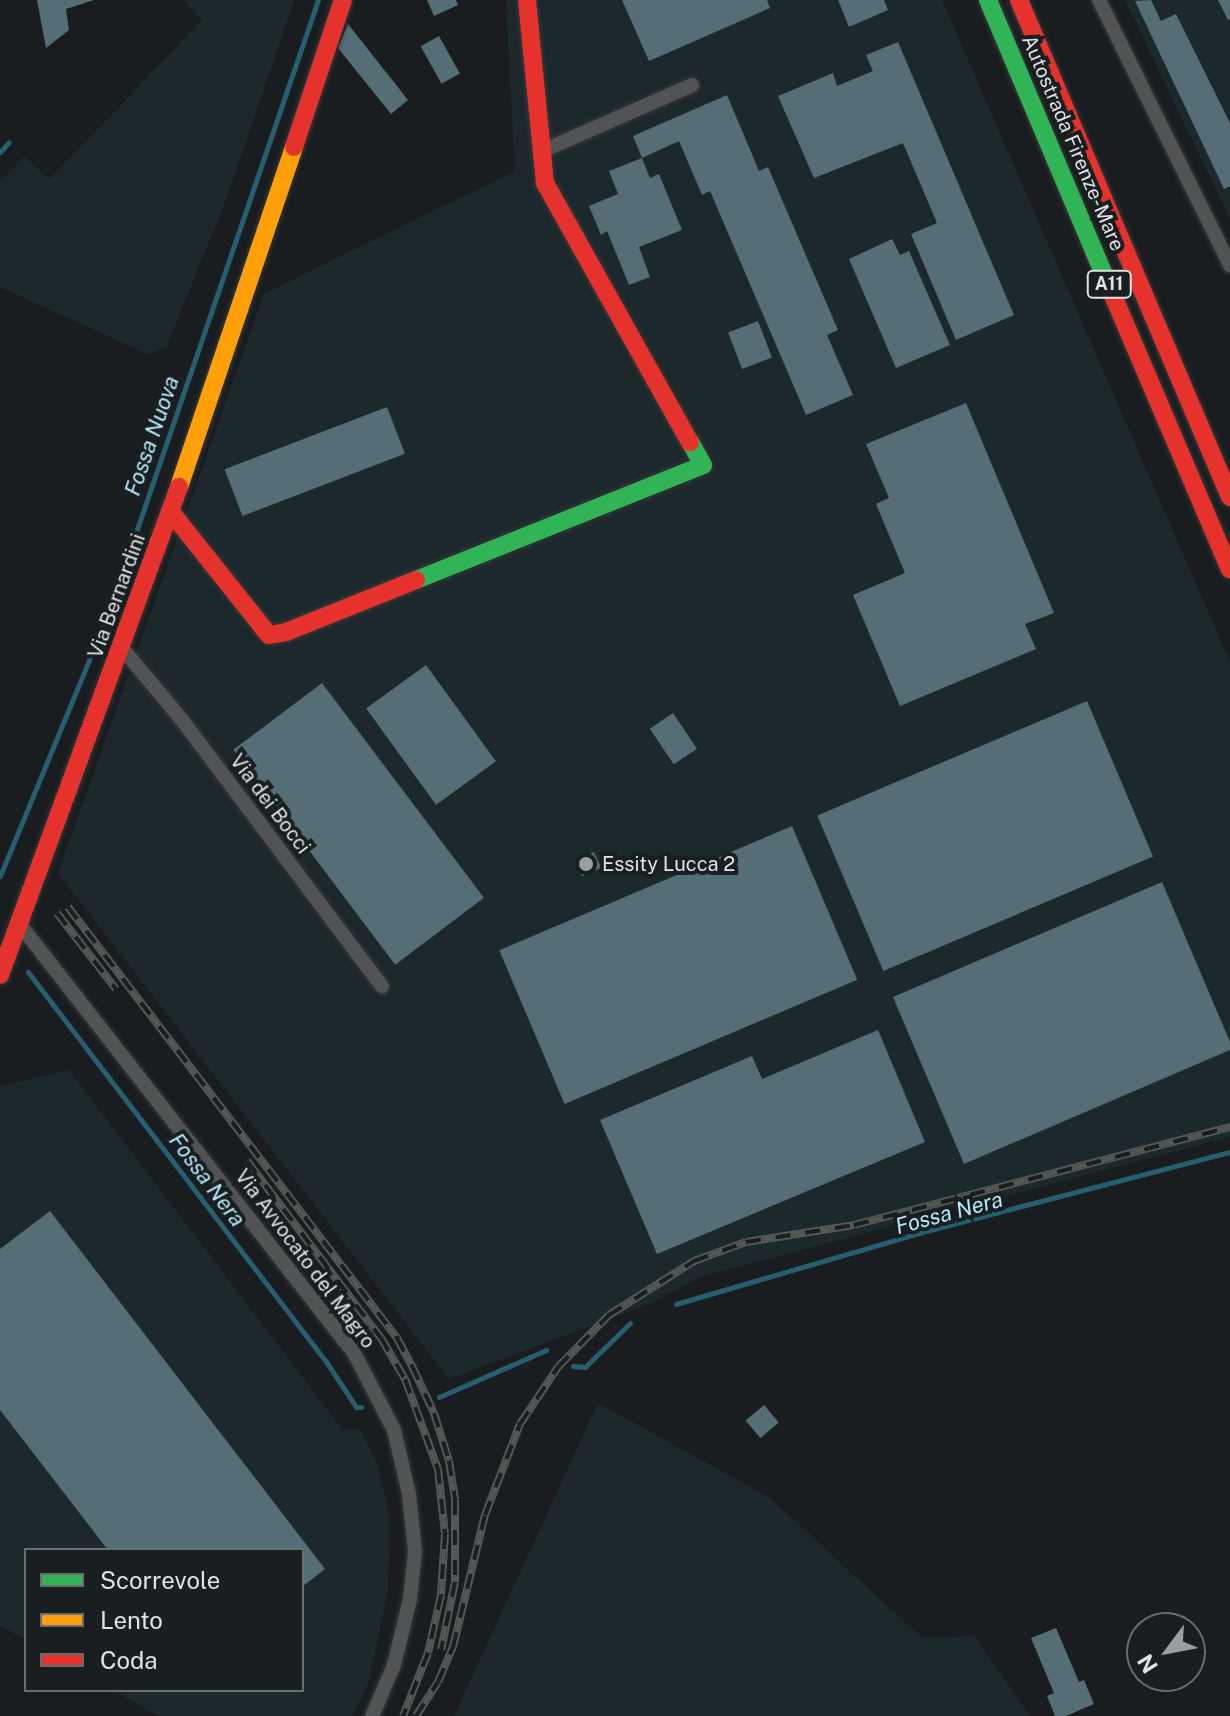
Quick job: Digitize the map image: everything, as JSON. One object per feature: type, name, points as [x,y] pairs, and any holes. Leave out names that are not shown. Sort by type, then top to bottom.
[{"type":"main road","name":"Via Bernardini","points":[[0,975],[21,926],[171,512],[343,0]]},
{"type":"main road","points":[[171,512],[269,635],[286,632],[703,465],[545,183],[527,0]]},
{"type":"main road","name":"Autostrada Firenze-Mare","points":[[988,0],[1230,569]]},
{"type":"main road","name":"Autostrada Firenze-Mare","points":[[1019,0],[1230,497]]},
{"type":"street","points":[[1099,0],[1230,265]]},
{"type":"street","points":[[542,151],[692,85]]},
{"type":"street","name":"Via dei Bocci","points":[[122,648],[182,720],[382,986]]},
{"type":"street","name":"Via Avvocato del Magro","points":[[21,926],[354,1353],[394,1430],[409,1494],[415,1551],[410,1599],[394,1665],[372,1716]]},
{"type":"shaded area","points":[[183,0],[294,0],[229,192],[167,346],[148,354],[0,287],[0,182],[24,157],[50,179],[202,20]]},
{"type":"shaded area","points":[[506,0],[942,0],[1230,662],[1230,1137],[703,1276],[649,1304],[449,1379],[58,873],[264,294],[515,171]]},
{"type":"shaded area","points":[[1125,0],[1230,0],[1230,219]]},
{"type":"shaded area","points":[[69,1070],[342,1429],[360,1430],[378,1465],[390,1520],[388,1591],[368,1684],[352,1716],[158,1716],[116,1692],[304,1692],[304,1548],[24,1548],[24,1639],[0,1625],[0,1086]]},
{"type":"shaded area","points":[[598,1403],[770,1498],[922,1638],[974,1636],[1030,1716],[454,1716]]},
{"type":"building","points":[[37,0],[94,0],[66,9],[69,30],[46,48]]},
{"type":"building","points":[[427,0],[456,0],[458,5],[434,16]]},
{"type":"building","points":[[622,0],[767,0],[770,8],[649,61]]},
{"type":"building","points":[[838,0],[884,0],[888,10],[849,27]]},
{"type":"building","points":[[1151,0],[1161,21],[1176,14],[1230,123],[1230,186],[1224,189],[1135,1]]},
{"type":"building","points":[[1218,0],[1230,0],[1230,19],[1228,20]]},
{"type":"building","points":[[348,24],[408,100],[391,114],[338,48]]},
{"type":"building","points":[[439,36],[460,74],[441,84],[421,46]]},
{"type":"building","points":[[898,42],[1014,315],[956,340],[911,234],[937,223],[903,143],[814,178],[778,96],[833,73],[837,86],[873,71],[866,55]]},
{"type":"building","points":[[727,95],[759,171],[768,167],[838,330],[827,335],[853,395],[806,415],[710,191],[702,195],[679,141],[642,158],[633,136]]},
{"type":"building","points":[[642,158],[650,178],[659,174],[682,230],[639,247],[650,277],[629,285],[607,231],[601,235],[589,206],[618,194],[609,171]]},
{"type":"building","points":[[892,239],[900,255],[909,251],[950,345],[896,368],[849,259]]},
{"type":"building","points":[[758,321],[772,357],[742,369],[728,332]]},
{"type":"building","points":[[966,403],[1054,613],[1025,624],[1036,649],[900,706],[853,595],[905,573],[876,504],[889,498],[866,444]]},
{"type":"building","points":[[387,407],[405,454],[242,516],[225,469]]},
{"type":"building","points":[[426,665],[496,761],[436,805],[366,708]]},
{"type":"building","points":[[322,683],[484,898],[395,965],[233,750]]},
{"type":"building","points":[[1087,701],[1153,857],[883,971],[817,815]]},
{"type":"building","points":[[673,713],[697,749],[674,764],[650,729]]},
{"type":"building","points":[[792,826],[857,980],[565,1104],[499,950]]},
{"type":"building","points":[[594,852],[601,867],[582,876],[575,861]]},
{"type":"building","points":[[1162,882],[1230,1042],[1230,1050],[964,1164],[893,997]]},
{"type":"building","points":[[878,1030],[925,1142],[657,1254],[600,1120],[752,1056],[762,1079]]},
{"type":"building","points":[[50,1211],[325,1569],[304,1585],[304,1548],[106,1548],[0,1410],[0,1249]]},
{"type":"building","points":[[764,1405],[779,1423],[760,1438],[746,1420]]},
{"type":"building","points":[[1056,1628],[1079,1682],[1084,1680],[1094,1704],[1066,1716],[1055,1716],[1047,1696],[1054,1693],[1031,1638]]},
{"type":"waterway","name":"Fossa Nuova","points":[[0,876],[109,611],[318,0]]},
{"type":"waterway","points":[[0,152],[9,142]]},
{"type":"waterway","name":"Fossa Nera","points":[[28,972],[327,1363],[356,1407],[361,1407]]},
{"type":"waterway","name":"Fossa Nera","points":[[676,1304],[926,1231],[1230,1152]]},
{"type":"waterway","name":"Fossa Nera","points":[[573,1366],[585,1367],[630,1323]]},
{"type":"waterway","name":"Fossa Nera","points":[[439,1397],[546,1350]]},
{"type":"railway","points":[[68,907],[397,1338],[412,1366],[434,1413],[449,1461],[455,1500],[455,1582],[441,1650]]},
{"type":"railway","points":[[57,913],[116,989]]},
{"type":"railway","points":[[416,1716],[438,1682],[453,1647],[485,1515],[520,1424],[558,1367],[609,1315],[694,1261],[746,1242],[854,1225],[1230,1127]]},
{"type":"railway","points":[[247,1161],[381,1338],[405,1379],[438,1469],[445,1534],[441,1595],[428,1653],[403,1716]]},
{"type":"traffic: fast","points":[[988,0],[1109,286]]},
{"type":"traffic: fast","points":[[416,580],[703,465],[690,442]]},
{"type":"traffic: slow","points":[[179,487],[294,147]]},
{"type":"traffic: jam","points":[[294,147],[343,0]]},
{"type":"traffic: jam","points":[[527,0],[545,183],[690,442]]},
{"type":"traffic: jam","points":[[1019,0],[1230,497]]},
{"type":"traffic: jam","points":[[1109,286],[1230,569]]},
{"type":"traffic: jam","points":[[0,975],[179,487]]},
{"type":"traffic: jam","points":[[171,512],[269,635],[286,632],[416,580]]},
{"type":"place","name":"Essity Lucca 2","points":[[586,864]]}]
